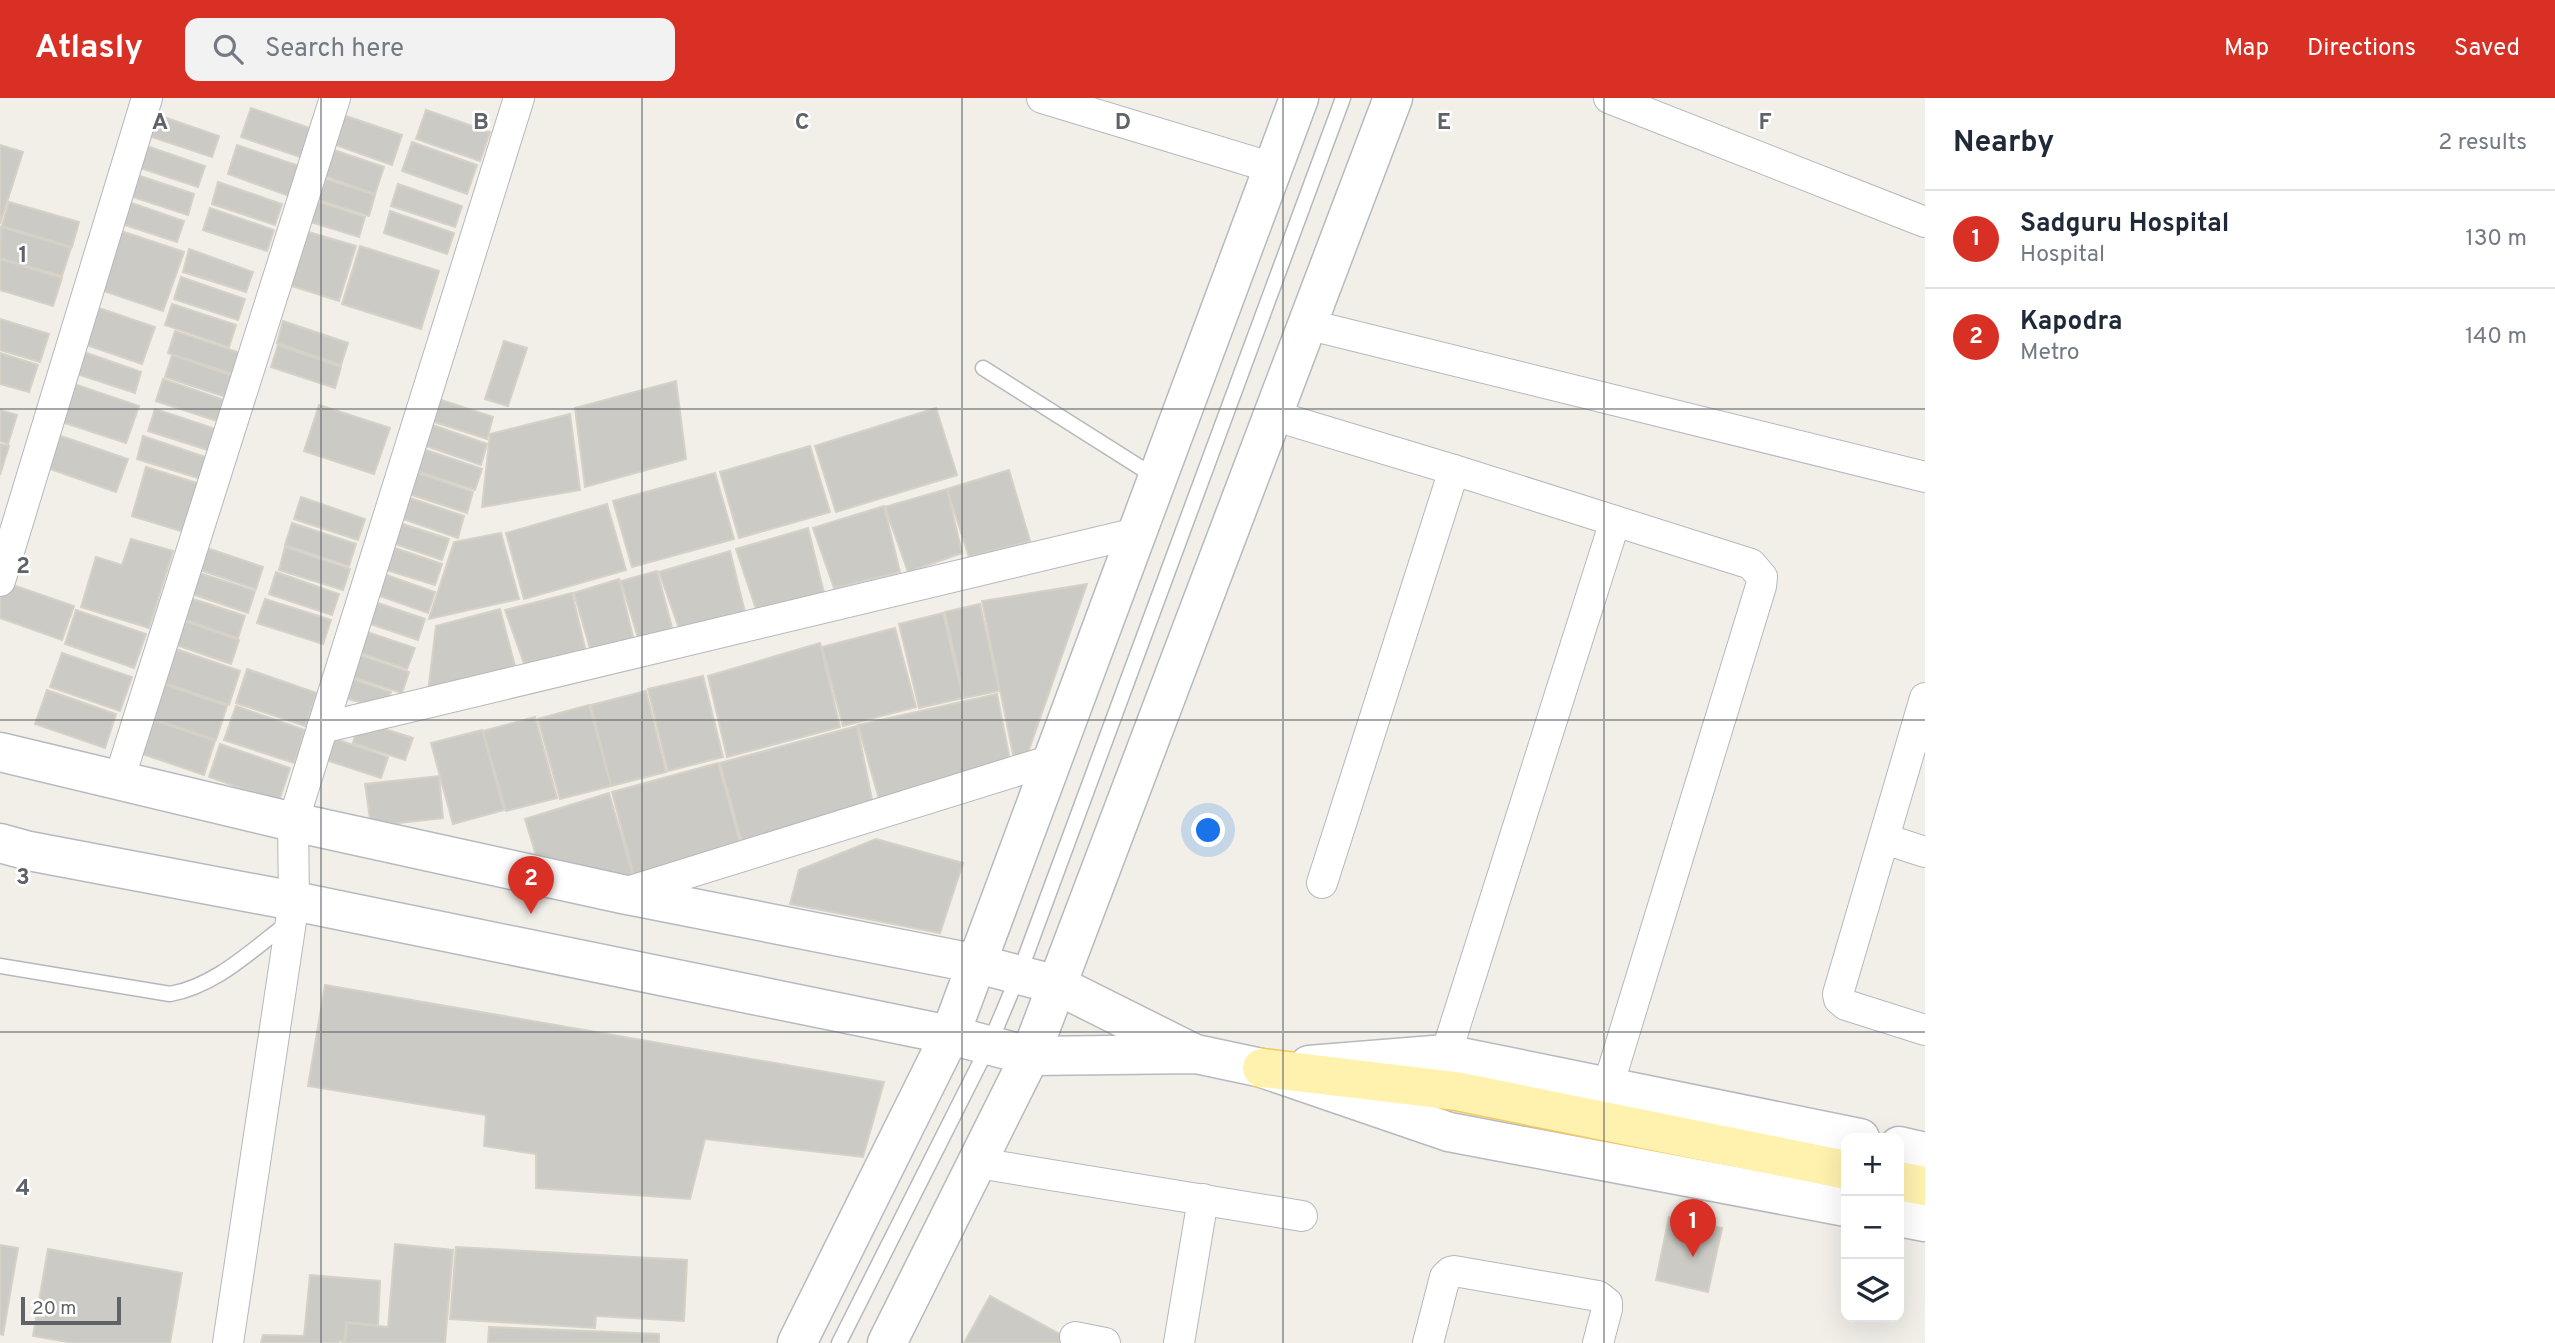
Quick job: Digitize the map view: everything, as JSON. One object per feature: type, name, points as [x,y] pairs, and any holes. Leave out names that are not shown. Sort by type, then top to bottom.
[{"type":"main road","points":[[797,1343],[950,1035],[1299,98]]},
{"type":"main road","points":[[887,1343],[1030,1056],[1393,98]]},
{"type":"main road","points":[[0,752],[293,822],[622,894],[1019,974],[1057,985],[1196,1054]]},
{"type":"main road","points":[[0,843],[292,911],[950,1035],[1030,1056],[1196,1054],[1262,1068],[1456,1091],[1841,1169]]},
{"type":"main road","points":[[1262,1068],[1446,1054],[1841,1134]]},
{"type":"main road","points":[[1262,1068],[1449,1132],[1841,1206]]},
{"type":"main road","points":[[1904,1147],[1925,1152]]},
{"type":"main road","points":[[1904,1182],[1925,1186]]},
{"type":"main road","points":[[1904,1218],[1925,1222]]},
{"type":"street","points":[[0,581],[147,98]]},
{"type":"street","points":[[119,780],[335,98]]},
{"type":"street","points":[[228,1343],[292,911],[293,822],[519,98]]},
{"type":"street","points":[[1042,98],[1273,168]]},
{"type":"street","points":[[1609,98],[1925,222]]},
{"type":"street","points":[[1306,324],[1925,477]]},
{"type":"street","points":[[1272,415],[1751,564],[1762,577],[1608,1086]]},
{"type":"street","points":[[1322,883],[1454,470]]},
{"type":"street","points":[[1446,1054],[1615,521]]},
{"type":"street","points":[[322,728],[1136,533]]},
{"type":"street","points":[[1925,698],[1838,994],[1839,999],[1846,1005],[1925,1030]]},
{"type":"street","points":[[622,894],[1055,759]]},
{"type":"street","points":[[1885,839],[1925,852]]},
{"type":"street","points":[[978,1163],[1303,1216]]},
{"type":"street","points":[[1179,1343],[1203,1199]]},
{"type":"street","points":[[1428,1343],[1445,1277],[1454,1271],[1598,1296],[1606,1303],[1607,1309],[1598,1343]]},
{"type":"street","points":[[1074,1337],[1105,1343]]},
{"type":"lane","points":[[839,1343],[989,1045],[1019,974],[1343,98]]},
{"type":"lane","points":[[983,368],[1158,479]]},
{"type":"lane","points":[[0,966],[170,994],[190,991],[206,984],[292,911]]},
{"type":"building","points":[[251,108],[316,130],[306,159],[241,137]]},
{"type":"building","points":[[426,110],[490,132],[480,161],[416,139]]},
{"type":"building","points":[[337,113],[402,135],[392,165],[327,142]]},
{"type":"building","points":[[155,114],[219,136],[212,157],[149,136]]},
{"type":"building","points":[[412,142],[477,165],[467,194],[402,171]]},
{"type":"building","points":[[141,144],[205,166],[198,187],[134,166]]},
{"type":"building","points":[[0,145],[23,152],[0,224]]},
{"type":"building","points":[[237,145],[302,167],[292,197],[228,174]]},
{"type":"building","points":[[322,146],[384,167],[375,194],[313,172]]},
{"type":"building","points":[[131,173],[194,194],[188,215],[124,194]]},
{"type":"building","points":[[326,179],[375,195],[369,216],[319,200]]},
{"type":"building","points":[[218,182],[282,204],[275,225],[212,204]]},
{"type":"building","points":[[398,184],[462,206],[455,227],[391,206]]},
{"type":"building","points":[[120,199],[184,221],[177,242],[113,221]]},
{"type":"building","points":[[9,202],[79,222],[72,247],[2,226]]},
{"type":"building","points":[[318,202],[365,217],[359,237],[311,222]]},
{"type":"building","points":[[210,208],[274,230],[267,251],[203,230]]},
{"type":"building","points":[[390,211],[454,233],[447,254],[384,233]]},
{"type":"building","points":[[1,227],[71,248],[62,276],[0,258]]},
{"type":"building","points":[[118,230],[184,252],[163,311],[98,289]]},
{"type":"building","points":[[305,231],[356,246],[339,301],[289,285]]},
{"type":"building","points":[[360,246],[439,271],[421,329],[342,304]]},
{"type":"building","points":[[189,249],[253,272],[246,292],[183,272]]},
{"type":"building","points":[[0,259],[62,278],[53,306],[0,290]]},
{"type":"building","points":[[181,277],[245,299],[238,320],[174,299]]},
{"type":"building","points":[[172,304],[236,325],[229,347],[165,325]]},
{"type":"building","points":[[90,305],[155,327],[142,364],[78,342]]},
{"type":"building","points":[[0,319],[49,334],[40,362],[0,350]]},
{"type":"building","points":[[283,321],[348,343],[341,365],[277,343]]},
{"type":"building","points":[[175,331],[240,353],[233,374],[168,353]]},
{"type":"building","points":[[504,341],[527,348],[508,406],[485,399]]},
{"type":"building","points":[[278,345],[341,367],[335,388],[271,367]]},
{"type":"building","points":[[78,350],[141,372],[135,393],[71,372]]},
{"type":"building","points":[[0,353],[38,365],[29,392],[0,384]]},
{"type":"building","points":[[172,355],[236,377],[229,398],[165,377]]},
{"type":"building","points":[[163,379],[227,401],[220,422],[156,401]]},
{"type":"building","points":[[676,381],[686,459],[585,487],[575,408]]},
{"type":"building","points":[[74,384],[139,406],[126,443],[62,422]]},
{"type":"building","points":[[429,396],[493,417],[487,439],[422,418]]},
{"type":"building","points":[[319,405],[390,428],[374,474],[304,451]]},
{"type":"building","points":[[936,408],[957,475],[836,512],[815,446]]},
{"type":"building","points":[[155,409],[219,430],[211,451],[148,431]]},
{"type":"building","points":[[0,410],[17,415],[8,444],[0,441]]},
{"type":"building","points":[[570,414],[580,490],[482,507],[490,434]]},
{"type":"building","points":[[424,422],[487,444],[481,465],[417,443]]},
{"type":"building","points":[[58,435],[128,459],[116,492],[47,468]]},
{"type":"building","points":[[143,436],[208,458],[201,479],[137,459]]},
{"type":"building","points":[[0,444],[9,446],[0,475]]},
{"type":"building","points":[[810,446],[830,512],[739,538],[720,472]]},
{"type":"building","points":[[417,447],[482,469],[475,490],[411,469]]},
{"type":"building","points":[[146,467],[206,486],[191,534],[132,516]]},
{"type":"building","points":[[409,470],[473,492],[467,513],[403,492]]},
{"type":"building","points":[[1009,470],[1030,541],[969,557],[947,489]]},
{"type":"building","points":[[715,473],[734,539],[632,567],[613,501]]},
{"type":"building","points":[[947,489],[962,553],[908,572],[885,507]]},
{"type":"building","points":[[401,495],[464,516],[458,538],[394,516]]},
{"type":"building","points":[[301,497],[365,519],[358,540],[294,519]]},
{"type":"building","points":[[607,504],[626,570],[524,599],[506,533]]},
{"type":"building","points":[[884,506],[900,572],[834,588],[813,528]]},
{"type":"building","points":[[390,520],[449,539],[442,560],[384,540]]},
{"type":"building","points":[[292,523],[356,544],[349,566],[285,545]]},
{"type":"building","points":[[808,528],[824,593],[756,609],[736,549]]},
{"type":"building","points":[[501,533],[519,599],[429,619],[454,542]]},
{"type":"building","points":[[131,539],[173,551],[149,628],[81,607],[96,557],[122,565]]},
{"type":"building","points":[[383,544],[442,564],[435,585],[377,567]]},
{"type":"building","points":[[204,547],[263,567],[256,589],[197,569]]},
{"type":"building","points":[[285,547],[350,569],[343,590],[279,570]]},
{"type":"building","points":[[730,551],[745,612],[680,631],[659,572]]},
{"type":"building","points":[[375,571],[435,592],[428,613],[369,592]]},
{"type":"building","points":[[657,571],[673,631],[639,641],[621,581]]},
{"type":"building","points":[[196,572],[255,591],[248,613],[189,593]]},
{"type":"building","points":[[276,572],[339,594],[332,615],[269,594]]},
{"type":"building","points":[[619,579],[634,641],[591,652],[574,593]]},
{"type":"building","points":[[4,582],[74,606],[62,640],[0,618],[0,595]]},
{"type":"building","points":[[1087,584],[1025,761],[1015,764],[982,601]]},
{"type":"building","points":[[572,593],[586,652],[526,669],[505,610]]},
{"type":"building","points":[[187,597],[245,616],[238,638],[180,618]]},
{"type":"building","points":[[265,599],[331,620],[323,644],[257,623]]},
{"type":"building","points":[[366,599],[425,619],[418,640],[359,620]]},
{"type":"building","points":[[980,604],[999,691],[964,698],[945,612]]},
{"type":"building","points":[[500,609],[516,670],[428,692],[436,626]]},
{"type":"building","points":[[76,610],[146,634],[134,668],[65,644]]},
{"type":"building","points":[[943,613],[963,698],[919,708],[899,624]]},
{"type":"building","points":[[181,620],[239,640],[231,664],[173,644]]},
{"type":"building","points":[[895,628],[916,707],[843,726],[822,647]]},
{"type":"building","points":[[358,629],[415,648],[407,669],[352,650]]},
{"type":"building","points":[[820,643],[840,727],[727,757],[708,676]]},
{"type":"building","points":[[170,647],[240,671],[229,705],[159,681]]},
{"type":"building","points":[[351,652],[409,672],[402,693],[343,674]]},
{"type":"building","points":[[62,653],[132,677],[120,711],[50,687]]},
{"type":"building","points":[[247,669],[317,693],[305,726],[236,703]]},
{"type":"building","points":[[343,676],[391,692],[383,708],[337,696]]},
{"type":"building","points":[[703,676],[723,757],[668,771],[648,689]]},
{"type":"building","points":[[157,682],[227,706],[216,740],[146,716]]},
{"type":"building","points":[[47,690],[116,714],[105,748],[35,724]]},
{"type":"building","points":[[646,691],[666,772],[611,786],[591,705]]},
{"type":"building","points":[[997,694],[1011,765],[881,806],[858,725]]},
{"type":"building","points":[[589,705],[611,786],[560,799],[538,719]]},
{"type":"building","points":[[236,706],[305,730],[294,763],[224,740]]},
{"type":"building","points":[[145,717],[215,741],[204,775],[134,751]]},
{"type":"building","points":[[535,717],[557,798],[506,811],[483,731]]},
{"type":"building","points":[[359,721],[413,738],[405,760],[353,743]]},
{"type":"building","points":[[857,726],[874,809],[743,846],[720,763]]},
{"type":"building","points":[[482,730],[504,810],[453,824],[431,743]]},
{"type":"building","points":[[324,735],[388,757],[381,778],[317,757]]},
{"type":"building","points":[[220,744],[290,768],[279,801],[209,777]]},
{"type":"building","points":[[718,763],[741,846],[634,876],[612,792]]},
{"type":"building","points":[[439,776],[443,818],[371,826],[365,784]]},
{"type":"building","points":[[609,793],[633,876],[539,865],[525,819]]},
{"type":"building","points":[[876,839],[963,863],[940,933],[790,904],[799,870]]},
{"type":"building","points":[[325,985],[884,1082],[863,1157],[705,1139],[690,1199],[536,1188],[536,1154],[484,1146],[486,1115],[308,1086]]},
{"type":"building","points":[[1669,1217],[1722,1228],[1708,1292],[1656,1280]]},
{"type":"building","points":[[395,1244],[453,1250],[445,1343],[345,1343],[347,1323],[388,1327]]},
{"type":"building","points":[[0,1245],[18,1248],[3,1335],[0,1334]]},
{"type":"building","points":[[456,1247],[687,1260],[684,1321],[596,1316],[595,1328],[450,1319]]},
{"type":"building","points":[[48,1249],[182,1273],[170,1343],[74,1343],[33,1336]]},
{"type":"building","points":[[310,1275],[380,1281],[378,1325],[346,1322],[344,1342],[338,1343],[261,1343],[263,1335],[304,1336]]},
{"type":"building","points":[[990,1296],[1076,1343],[964,1343]]},
{"type":"building","points":[[489,1327],[659,1334],[659,1343],[488,1343]]},
{"type":"place","name":"Kapodra","points":[[531,914]]},
{"type":"place","name":"Sadguru Hospital","points":[[1693,1257]]}]
